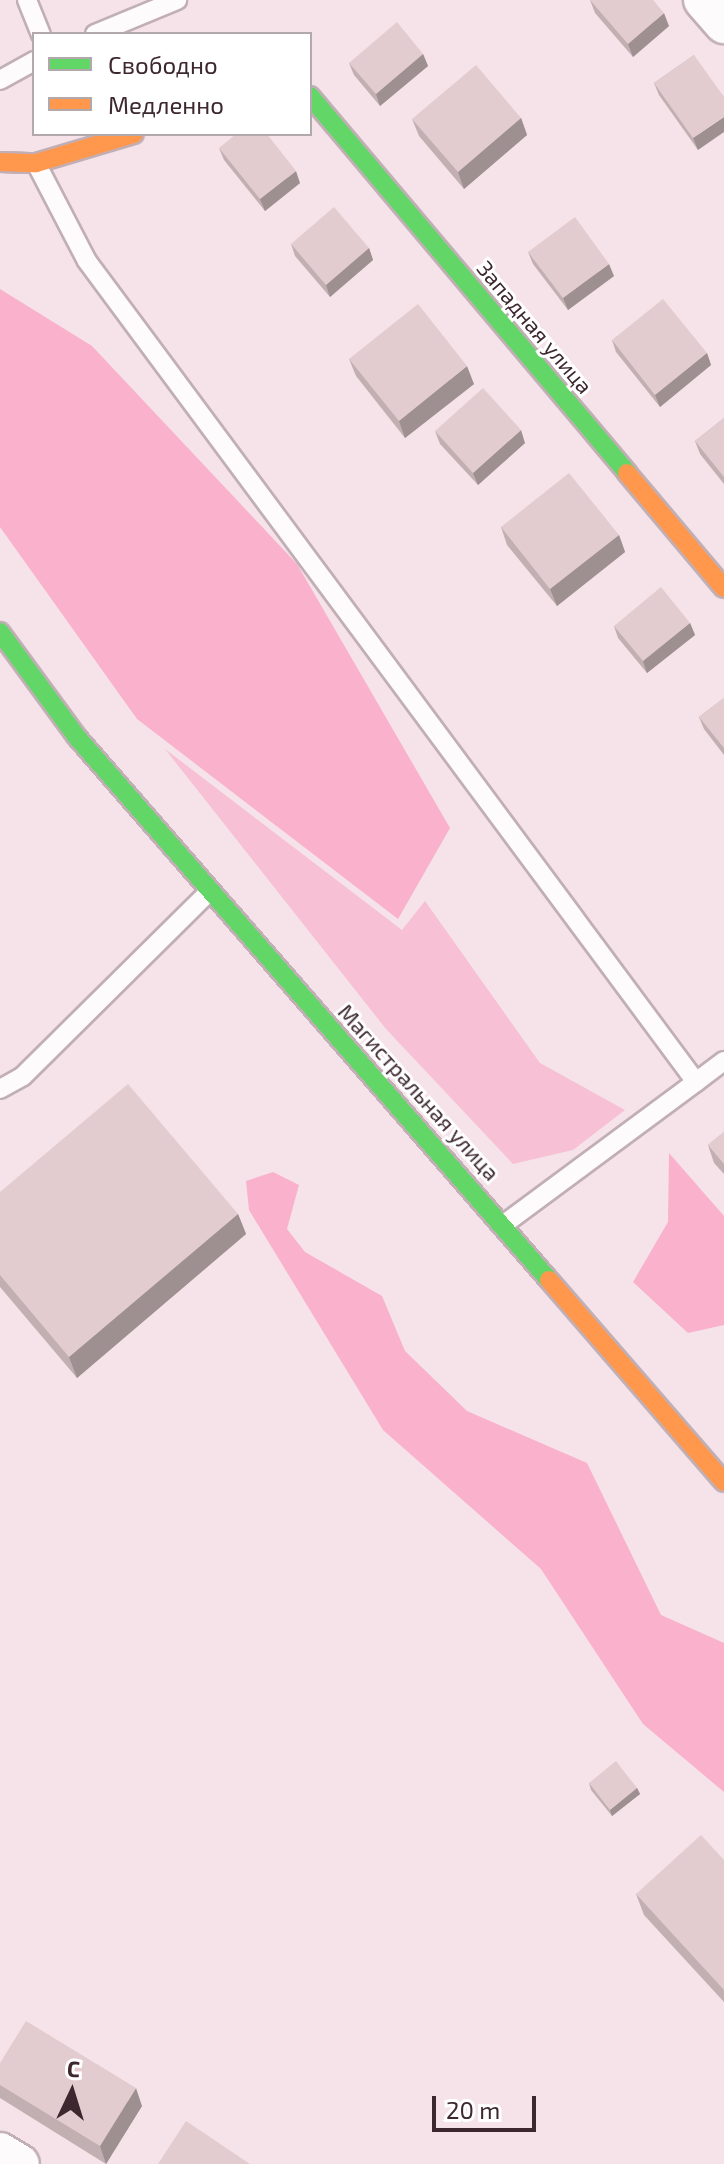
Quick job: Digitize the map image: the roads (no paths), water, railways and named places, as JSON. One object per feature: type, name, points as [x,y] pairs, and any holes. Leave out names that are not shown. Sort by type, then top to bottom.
[{"type":"main road","name":"Западная улица","points":[[312,98],[724,588]]},
{"type":"main road","points":[[0,162],[36,163],[127,136]]},
{"type":"main road","points":[[0,632],[76,736]]},
{"type":"main road","points":[[0,665],[76,736]]},
{"type":"main road","name":"Магистральная улица","points":[[76,736],[209,892],[504,1224],[724,1482]]},
{"type":"street","points":[[703,0],[724,24]]},
{"type":"street","points":[[0,2152],[20,2164]]},
{"type":"lane","points":[[27,0],[40,32]]},
{"type":"lane","points":[[100,32],[177,0]]},
{"type":"lane","points":[[0,80],[32,62]]},
{"type":"lane","points":[[36,163],[87,261],[696,1082]]},
{"type":"lane","points":[[0,1089],[23,1076],[209,892]]},
{"type":"lane","points":[[504,1224],[724,1061]]},
{"type":"lane","points":[[707,1462],[724,1449]]}]
